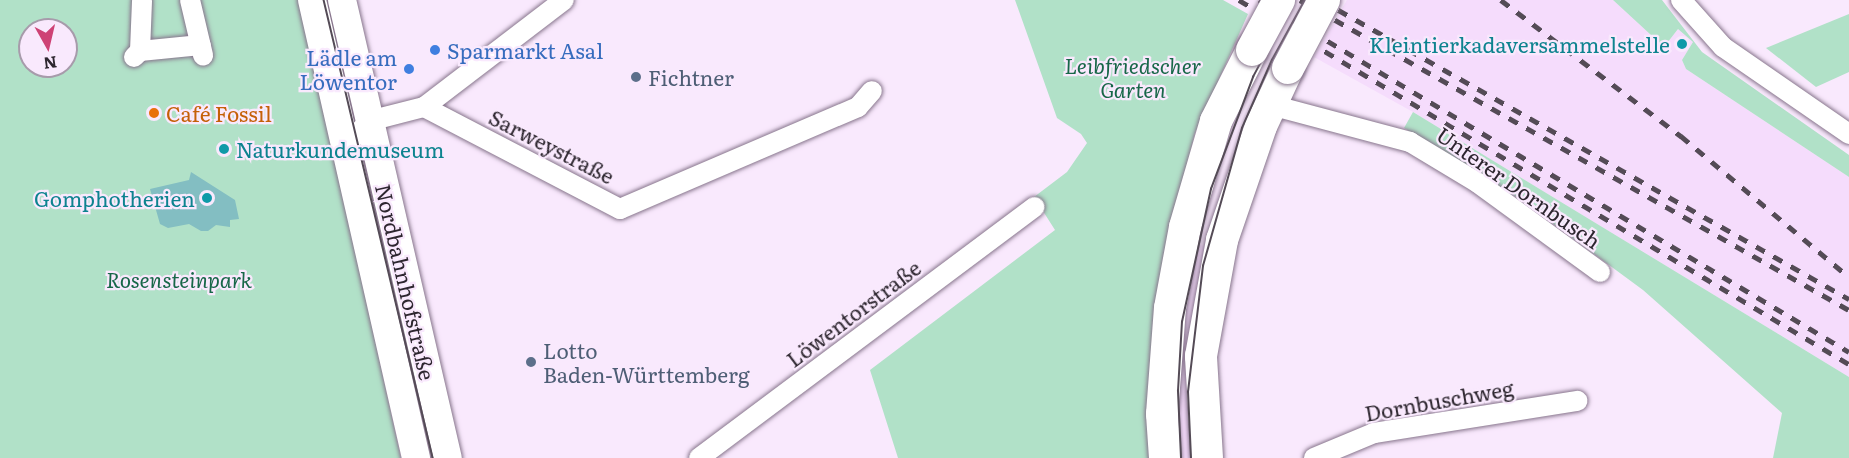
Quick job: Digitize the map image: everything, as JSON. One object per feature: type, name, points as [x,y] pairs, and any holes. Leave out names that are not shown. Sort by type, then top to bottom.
[{"type":"main road","points":[[1165,458],[1162,414],[1170,308],[1185,227],[1216,121],[1278,0]]},
{"type":"main road","points":[[1207,458],[1200,391],[1206,318],[1221,240],[1271,105],[1324,0]]},
{"type":"street","points":[[143,0],[137,54],[202,50],[190,0]]},
{"type":"street","name":"Nordbahnhofstraße","points":[[312,0],[416,458]]},
{"type":"street","name":"Nordbahnhofstraße","points":[[342,0],[448,458]]},
{"type":"street","points":[[344,149],[369,121],[424,107],[564,0]]},
{"type":"street","points":[[1681,0],[1723,47],[1849,135]]},
{"type":"street","name":"Sarweystraße","points":[[424,107],[620,209],[858,107],[872,91]]},
{"type":"street","name":"Unterer Dornbusch","points":[[1271,105],[1410,141],[1478,183],[1600,272]]},
{"type":"street","name":"Löwentorstraße","points":[[699,458],[1037,206]]},
{"type":"street","name":"Dornbuschweg","points":[[1314,458],[1374,433],[1577,401]]},
{"type":"shaded area","points":[[1347,0],[1613,0],[1664,47],[1678,29],[1693,42],[1682,60],[1686,69],[1849,177],[1849,377],[1413,112],[1314,57]]},
{"type":"shaded area","points":[[191,172],[235,200],[239,219],[230,220],[230,227],[216,225],[208,231],[201,231],[189,224],[168,228],[160,224],[150,189],[189,180]]},
{"type":"shaded area","points":[[1190,245],[1212,246],[1198,458],[1173,458]]},
{"type":"green space","name":"Rosensteinpark","points":[[0,0],[300,0],[401,458],[0,458]]},
{"type":"green space","name":"Leibfriedscher Garten","points":[[1015,0],[1223,0],[1248,14],[1195,133],[1172,224],[1150,458],[898,458],[870,370],[1055,230],[1034,197],[1067,172],[1087,143],[1081,134],[1057,118]]},
{"type":"green space","points":[[1613,0],[1662,0],[1702,52],[1849,155],[1849,177],[1686,69],[1682,60],[1693,42],[1678,29],[1664,47]]},
{"type":"green space","points":[[1849,14],[1849,72],[1816,87],[1766,48]]},
{"type":"green space","points":[[1413,112],[1849,377],[1849,458],[1773,458],[1782,413],[1643,290],[1518,198],[1404,128]]},
{"type":"tram line","points":[[324,0],[433,458]]},
{"type":"tram line","points":[[1181,458],[1178,391],[1182,322],[1211,189],[1253,77],[1294,0]]},
{"type":"tram line","points":[[1191,458],[1188,392],[1203,266],[1242,128],[1272,60],[1305,0]]},
{"type":"railway","points":[[1239,0],[1849,364]]},
{"type":"railway","points":[[1259,0],[1849,352]]},
{"type":"railway","points":[[1300,0],[1849,310]]},
{"type":"railway","points":[[1321,0],[1849,299]]},
{"type":"railway","points":[[1501,0],[1681,136],[1849,277]]},
{"type":"place","name":"Kleintierkadaversammelstelle","points":[[1682,44]]},
{"type":"place","name":"Sparmarkt Asal","points":[[435,50]]},
{"type":"place","name":"Lädle am Löwentor","points":[[409,69]]},
{"type":"place","name":"Fichtner","points":[[636,77]]},
{"type":"place","name":"Café Fossil","points":[[154,113]]},
{"type":"place","name":"Naturkundemuseum","points":[[224,149]]},
{"type":"place","name":"Gomphotherien","points":[[207,198]]},
{"type":"place","name":"Lotto Baden-Württemberg","points":[[531,362]]}]
